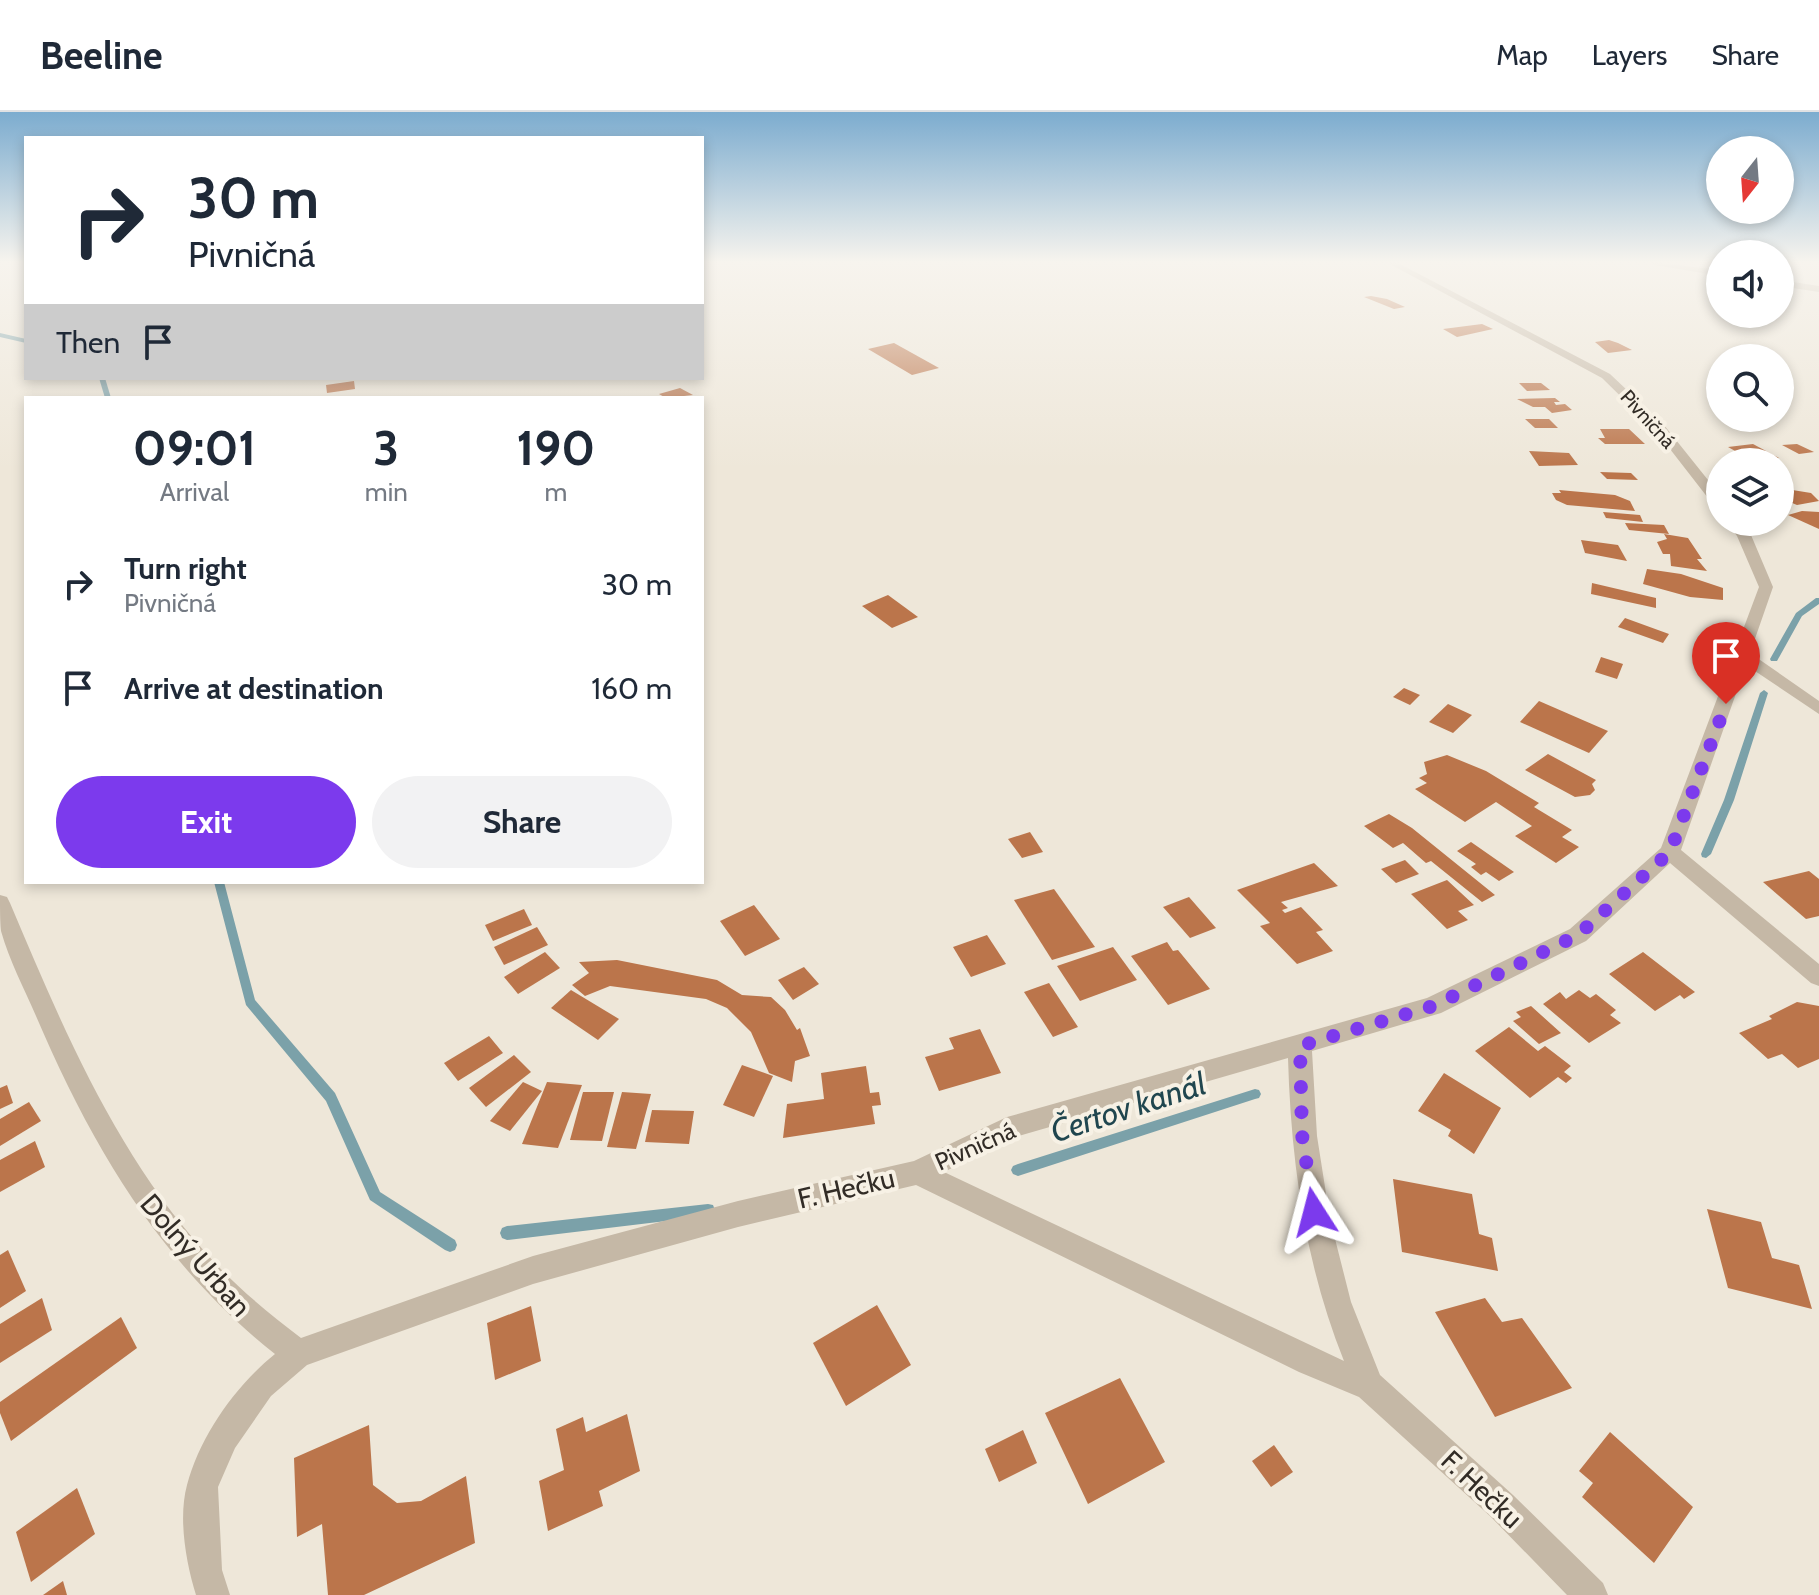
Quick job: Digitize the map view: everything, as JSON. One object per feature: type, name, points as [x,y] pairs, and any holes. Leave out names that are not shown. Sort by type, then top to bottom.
[{"type":"street","name":"Pivničná","points":[[1521,331],[1606,376],[1660,428],[1706,486]]},
{"type":"street","name":"Pivničná","points":[[917,1172],[1007,1128],[1433,1006],[1578,935],[1670,852],[1766,587],[1744,536]]},
{"type":"street","points":[[1743,656],[1819,709]]},
{"type":"street","points":[[1670,852],[1819,977]]},
{"type":"street","name":"Dolný Urban","points":[[0,903],[107,1139],[157,1219],[234,1303],[268,1334],[298,1354]]},
{"type":"street","name":"F. Hečku","points":[[1300,1046],[1302,1135],[1318,1238],[1348,1338],[1369,1386]]},
{"type":"street","name":"F. Hečku","points":[[298,1354],[533,1270],[738,1214],[917,1172],[1309,1362],[1369,1386],[1502,1506],[1591,1595]]},
{"type":"street","points":[[213,1595],[205,1570],[201,1526],[202,1487],[224,1437],[260,1385],[298,1354]]},
{"type":"building","points":[[1447,331],[1483,331],[1457,337]]},
{"type":"building","points":[[1609,340],[1632,350],[1608,353],[1595,342]]},
{"type":"building","points":[[894,343],[939,368],[912,375],[868,349]]},
{"type":"building","points":[[354,381],[355,389],[327,393],[326,385]]},
{"type":"building","points":[[1519,383],[1541,383],[1550,390],[1527,391]]},
{"type":"building","points":[[680,388],[693,395],[662,396],[659,394]]},
{"type":"building","points":[[1555,398],[1560,402],[1554,402],[1556,405],[1565,404],[1572,410],[1552,413],[1545,407],[1533,407],[1517,399]]},
{"type":"building","points":[[1525,419],[1549,419],[1558,428],[1535,428]]},
{"type":"building","points":[[1600,429],[1629,429],[1645,444],[1605,444],[1598,438],[1605,438]]},
{"type":"building","points":[[1753,444],[1760,448],[1730,448]]},
{"type":"building","points":[[1797,444],[1814,452],[1799,454],[1794,448],[1782,445]]},
{"type":"building","points":[[1529,451],[1569,453],[1578,465],[1539,466]]},
{"type":"building","points":[[1600,472],[1631,473],[1638,480],[1607,479]]},
{"type":"building","points":[[1559,490],[1615,495],[1630,501],[1635,511],[1567,505],[1556,500],[1552,493],[1561,493]]},
{"type":"building","points":[[1794,490],[1811,493],[1819,501],[1794,504]]},
{"type":"building","points":[[1603,512],[1640,515],[1643,522],[1606,518]]},
{"type":"building","points":[[1819,512],[1819,529],[1794,518],[1794,513]]},
{"type":"building","points":[[1625,523],[1664,525],[1669,534],[1629,530]]},
{"type":"building","points":[[1664,534],[1688,538],[1702,559],[1697,559],[1707,571],[1671,566],[1670,554],[1663,554],[1657,542],[1667,539]]},
{"type":"building","points":[[1581,540],[1618,545],[1627,561],[1585,553]]},
{"type":"building","points":[[1647,569],[1681,574],[1723,588],[1723,600],[1690,597],[1643,584]]},
{"type":"building","points":[[1592,583],[1656,598],[1656,608],[1591,594]]},
{"type":"building","points":[[888,595],[918,617],[892,628],[862,606]]},
{"type":"building","points":[[1625,618],[1669,634],[1663,643],[1618,627]]},
{"type":"building","points":[[1601,657],[1623,664],[1617,679],[1595,672]]},
{"type":"building","points":[[1404,688],[1420,695],[1410,705],[1393,697]]},
{"type":"building","points":[[1539,701],[1608,731],[1589,753],[1520,722]]},
{"type":"building","points":[[1448,704],[1472,715],[1453,733],[1429,722]]},
{"type":"building","points":[[1548,754],[1596,780],[1592,784],[1595,790],[1590,795],[1575,797],[1525,770]]},
{"type":"building","points":[[1447,755],[1486,771],[1539,803],[1534,807],[1572,830],[1562,837],[1579,847],[1556,863],[1515,836],[1532,826],[1496,802],[1465,822],[1415,789],[1427,783],[1419,778],[1427,774],[1424,762]]},
{"type":"building","points":[[1389,814],[1412,828],[1495,895],[1482,902],[1431,861],[1426,863],[1403,843],[1393,848],[1364,826]]},
{"type":"building","points":[[1030,832],[1043,852],[1022,858],[1008,839]]},
{"type":"building","points":[[1471,842],[1514,872],[1499,881],[1486,872],[1481,875],[1471,867],[1476,864],[1457,851]]},
{"type":"building","points":[[1405,860],[1419,874],[1396,883],[1381,869]]},
{"type":"building","points":[[1314,863],[1338,886],[1281,902],[1288,908],[1282,910],[1285,913],[1301,907],[1323,930],[1316,932],[1333,951],[1297,964],[1260,926],[1270,923],[1237,890]]},
{"type":"building","points":[[1809,871],[1819,879],[1819,916],[1806,919],[1763,882]]},
{"type":"building","points":[[1447,880],[1474,905],[1458,911],[1468,920],[1447,929],[1411,894]]},
{"type":"building","points":[[1054,889],[1095,947],[1052,960],[1014,900]]},
{"type":"building","points":[[1189,897],[1216,928],[1190,938],[1163,907]]},
{"type":"building","points":[[754,905],[780,939],[745,956],[720,921]]},
{"type":"building","points":[[524,909],[532,925],[493,941],[485,925]]},
{"type":"building","points":[[537,927],[548,945],[504,965],[494,947]]},
{"type":"building","points":[[987,935],[1006,964],[971,977],[953,947]]},
{"type":"building","points":[[1167,942],[1173,951],[1178,950],[1210,989],[1168,1005],[1131,956]]},
{"type":"building","points":[[1113,947],[1137,980],[1080,1001],[1057,966]]},
{"type":"building","points":[[545,952],[560,968],[518,994],[504,977]]},
{"type":"building","points":[[1643,952],[1695,992],[1684,999],[1680,995],[1655,1011],[1609,974]]},
{"type":"building","points":[[617,960],[717,980],[742,995],[771,997],[785,1010],[797,1030],[800,1028],[810,1056],[795,1061],[792,1082],[769,1073],[751,1032],[727,1008],[706,999],[610,986],[585,996],[572,985],[589,973],[579,962]]},
{"type":"building","points":[[804,967],[819,984],[793,1000],[778,980]]},
{"type":"building","points":[[1049,983],[1078,1027],[1053,1037],[1024,992]]},
{"type":"building","points":[[571,990],[619,1019],[598,1040],[551,1008]]},
{"type":"building","points":[[1579,990],[1590,998],[1596,994],[1616,1010],[1610,1015],[1621,1023],[1589,1043],[1543,1004],[1560,992],[1566,999]]},
{"type":"building","points":[[1797,1002],[1819,1006],[1819,1059],[1798,1068],[1782,1054],[1768,1059],[1739,1033],[1772,1019],[1769,1016]]},
{"type":"building","points":[[1531,1006],[1561,1033],[1539,1044],[1513,1021],[1521,1017],[1516,1012]]},
{"type":"building","points":[[1509,1027],[1538,1051],[1545,1046],[1571,1066],[1564,1072],[1572,1078],[1566,1083],[1558,1077],[1530,1098],[1475,1051]]},
{"type":"building","points":[[980,1029],[1001,1073],[939,1091],[925,1057],[954,1049],[949,1038]]},
{"type":"building","points":[[489,1036],[503,1053],[458,1081],[444,1063]]},
{"type":"building","points":[[514,1055],[531,1072],[486,1107],[469,1088]]},
{"type":"building","points":[[742,1065],[773,1076],[754,1117],[723,1105]]},
{"type":"building","points":[[866,1066],[870,1093],[879,1092],[881,1105],[872,1106],[875,1124],[783,1138],[787,1104],[824,1099],[821,1073]]},
{"type":"building","points":[[1444,1073],[1501,1108],[1474,1154],[1448,1136],[1451,1130],[1418,1111]]},
{"type":"building","points":[[523,1082],[542,1091],[510,1131],[490,1121]]},
{"type":"building","points":[[547,1082],[582,1085],[558,1148],[522,1144]]},
{"type":"building","points":[[7,1085],[13,1103],[0,1109],[0,1088]]},
{"type":"building","points":[[583,1092],[614,1092],[602,1141],[570,1140]]},
{"type":"building","points":[[622,1092],[651,1094],[636,1149],[607,1147]]},
{"type":"building","points":[[29,1102],[41,1121],[0,1146],[0,1119]]},
{"type":"building","points":[[652,1110],[694,1111],[689,1144],[645,1142]]},
{"type":"building","points":[[35,1141],[45,1167],[0,1192],[0,1160]]},
{"type":"building","points":[[1393,1179],[1472,1194],[1479,1234],[1492,1238],[1498,1271],[1402,1252]]},
{"type":"building","points":[[1707,1209],[1761,1222],[1772,1258],[1799,1265],[1812,1309],[1728,1288]]},
{"type":"building","points":[[8,1250],[26,1291],[0,1308],[0,1255]]},
{"type":"building","points":[[42,1298],[52,1330],[0,1363],[0,1324]]},
{"type":"building","points":[[1485,1298],[1502,1322],[1522,1318],[1572,1388],[1495,1417],[1435,1312]]},
{"type":"building","points":[[877,1305],[911,1365],[846,1406],[813,1343]]},
{"type":"building","points":[[531,1306],[541,1361],[495,1380],[487,1323]]},
{"type":"building","points":[[121,1317],[137,1348],[11,1441],[0,1413],[0,1402]]},
{"type":"building","points":[[1120,1378],[1165,1462],[1088,1504],[1045,1413]]},
{"type":"building","points":[[627,1414],[640,1471],[599,1491],[603,1506],[548,1531],[539,1481],[564,1470],[556,1429],[583,1417],[586,1432]]},
{"type":"building","points":[[369,1425],[373,1485],[397,1503],[421,1501],[466,1476],[475,1543],[364,1595],[328,1595],[322,1524],[297,1537],[294,1458]]},
{"type":"building","points":[[1023,1430],[1037,1463],[999,1482],[985,1449]]},
{"type":"building","points":[[1610,1432],[1693,1507],[1654,1563],[1582,1497],[1593,1483],[1579,1471]]},
{"type":"building","points":[[1274,1445],[1293,1472],[1271,1487],[1252,1461]]},
{"type":"building","points":[[77,1488],[95,1534],[31,1582],[16,1532]]},
{"type":"building","points":[[63,1581],[67,1595],[43,1595]]},
{"type":"waterway","points":[[0,335],[24,341]]},
{"type":"waterway","points":[[103,380],[107,396]]},
{"type":"waterway","name":"Čertov kanál","points":[[1774,659],[1799,615],[1819,600]]},
{"type":"waterway","name":"Čertov kanál","points":[[1706,854],[1729,800],[1764,693]]},
{"type":"waterway","name":"Čertov kanál","points":[[220,884],[250,1002],[331,1097],[375,1196],[450,1245]]},
{"type":"waterway","name":"Čertov kanál","points":[[1018,1170],[1255,1094]]},
{"type":"waterway","name":"Čertov kanál","points":[[507,1233],[708,1210]]},
{"type":"route","points":[[1314,1212],[1302,1135],[1300,1046],[1433,1006],[1578,935],[1670,852],[1726,704]]}]
